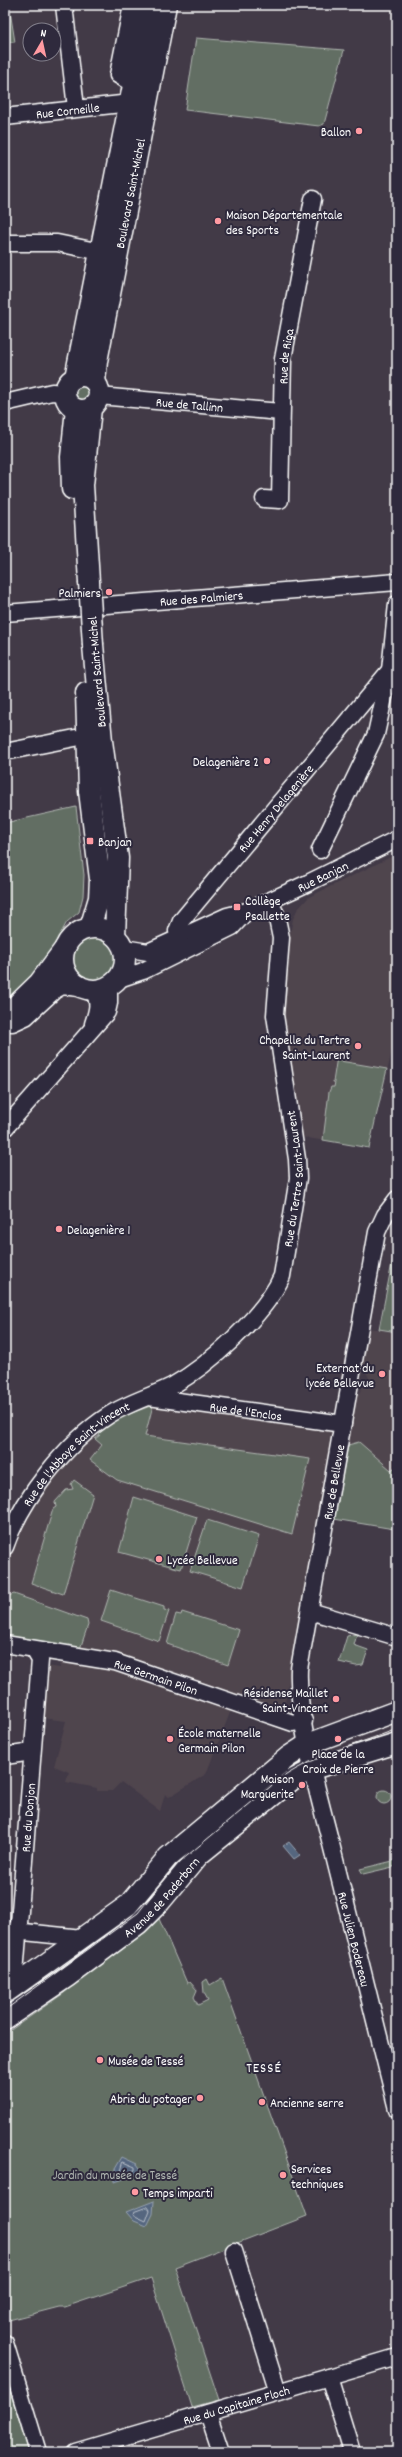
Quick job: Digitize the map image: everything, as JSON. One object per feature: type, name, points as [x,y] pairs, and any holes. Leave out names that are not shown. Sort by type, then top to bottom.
[{"type":"main road","name":"Boulevard Saint-Michel","points":[[70,386],[100,252],[149,5]]},
{"type":"main road","name":"Boulevard Saint-Michel","points":[[119,942],[118,858],[89,645],[71,458],[90,399],[166,5]]},
{"type":"main road","points":[[86,377],[90,399],[69,404],[70,386],[86,377]]},
{"type":"main road","name":"Boulevard Saint-Michel","points":[[89,645],[89,791],[100,879],[99,898],[90,928]]},
{"type":"main road","points":[[5,1016],[39,983],[75,935],[90,928],[104,930],[119,942],[125,966],[100,986],[62,984],[53,990],[26,1015],[5,1024]]},
{"type":"main road","points":[[65,948],[65,969],[69,977],[100,986]]},
{"type":"main road","name":"Avenue de Paderborn","points":[[10,1990],[128,1905],[168,1857],[226,1807],[308,1744],[397,1711]]},
{"type":"main road","name":"Avenue de Paderborn","points":[[5,2019],[67,1977],[138,1924],[160,1902],[199,1855],[292,1780],[313,1769],[397,1742]]},
{"type":"street","points":[[64,5],[76,108]]},
{"type":"street","points":[[132,5],[118,75],[132,93]]},
{"type":"street","name":"Rue Corneille","points":[[5,117],[76,108],[132,93]]},
{"type":"street","name":"Rue de Riga","points":[[264,498],[280,500],[283,359],[313,199]]},
{"type":"street","points":[[5,243],[57,243],[100,252]]},
{"type":"street","points":[[5,403],[52,392],[70,386]]},
{"type":"street","name":"Rue de Tallinn","points":[[90,399],[281,412]]},
{"type":"street","name":"Rue des Palmiers","points":[[5,613],[397,582]]},
{"type":"street","points":[[320,850],[376,734],[390,670],[397,604]]},
{"type":"street","name":"Rue Henry Delagenière","points":[[181,945],[177,932],[181,921],[390,670]]},
{"type":"street","points":[[5,752],[75,738]]},
{"type":"street","name":"Rue Banjan","points":[[100,986],[181,945],[232,927],[247,911],[397,839]]},
{"type":"street","name":"Rue du Tertre Saint-Laurent","points":[[149,1397],[182,1379],[233,1342],[278,1287],[282,1276],[298,1178],[297,1159],[275,1015],[281,938],[276,914],[269,901]]},
{"type":"street","name":"Rue Banjan","points":[[119,942],[148,952],[181,945]]},
{"type":"street","points":[[5,1128],[92,1028],[98,1008],[97,996],[100,986]]},
{"type":"street","name":"Rue de Bellevue","points":[[313,1769],[299,1700],[299,1670],[377,1232],[385,1216],[397,1199]]},
{"type":"street","name":"Rue de l'Enclos","points":[[149,1397],[343,1424]]},
{"type":"street","name":"Rue de l'Abbaye Saint-Vincent","points":[[5,1547],[8,1536],[39,1484],[87,1430],[110,1414],[149,1397]]},
{"type":"street","points":[[310,1611],[397,1637]]},
{"type":"street","name":"Rue Germain Pilon","points":[[5,1644],[34,1650],[115,1662],[293,1722],[304,1721]]},
{"type":"street","name":"Rue du Donjon","points":[[10,1990],[12,1931],[32,1752],[40,1660],[34,1650]]},
{"type":"street","points":[[5,1756],[32,1752]]},
{"type":"street","name":"Rue Julien Bodereau","points":[[313,1769],[397,2109]]},
{"type":"street","points":[[12,1931],[82,1938]]},
{"type":"street","points":[[234,2251],[278,2392]]},
{"type":"street","points":[[5,2343],[38,2452]]},
{"type":"street","name":"Rue du Capitaine Floch","points":[[75,2452],[397,2357]]},
{"type":"street","points":[[329,2377],[352,2452]]},
{"type":"street","points":[[208,2413],[221,2452]]},
{"type":"shaded area","points":[[397,854],[397,1043],[394,1042],[369,1148],[302,1137],[282,1015],[286,954],[293,919],[297,910],[309,897]]},
{"type":"shaded area","points":[[368,1328],[397,1332],[396,1535],[394,1529],[334,1519],[357,1396],[364,1385],[370,1380],[362,1363]]},
{"type":"shaded area","name":"Lycée Bellevue","points":[[163,1404],[335,1428],[283,1714],[117,1654],[70,1648],[5,1605],[5,1566],[14,1540],[42,1493],[90,1435],[145,1407]]},
{"type":"shaded area","points":[[61,1662],[98,1666],[231,1710],[206,1774],[169,1797],[165,1794],[160,1811],[121,1782],[112,1791],[97,1791],[97,1788],[66,1782],[69,1772],[54,1766],[66,1721],[42,1718],[47,1666],[60,1668]]},
{"type":"green space","points":[[5,5],[9,5],[15,42],[5,42]]},
{"type":"green space","points":[[196,38],[344,50],[324,124],[319,126],[185,110]]},
{"type":"green space","points":[[82,383],[89,386],[92,393],[89,400],[82,403],[75,400],[72,393],[75,386]]},
{"type":"green space","points":[[76,807],[84,875],[83,896],[79,912],[67,922],[42,967],[5,1001],[5,823]]},
{"type":"green space","points":[[89,936],[99,936],[111,943],[118,955],[118,965],[111,977],[99,984],[89,984],[81,980],[74,973],[70,965],[70,955],[74,947],[81,940]]},
{"type":"green space","points":[[337,1057],[340,1057],[340,1061],[387,1069],[369,1148],[323,1140],[329,1092],[331,1087],[334,1087],[335,1082],[333,1082]]},
{"type":"green space","points":[[397,1251],[397,1332],[379,1329],[394,1253]]},
{"type":"green space","points":[[153,1405],[145,1436],[310,1459],[292,1534],[117,1480],[90,1460],[102,1445],[95,1439],[100,1435],[97,1431],[113,1420]]},
{"type":"green space","points":[[359,1442],[391,1470],[397,1466],[397,1535],[394,1529],[334,1519],[348,1445]]},
{"type":"green space","points":[[74,1480],[93,1494],[63,1594],[31,1583],[53,1509],[56,1507],[55,1502],[66,1490],[73,1489],[71,1484]]},
{"type":"green space","points":[[134,1497],[197,1517],[181,1569],[119,1552]]},
{"type":"green space","points":[[207,1520],[259,1536],[243,1587],[190,1571]]},
{"type":"green space","points":[[111,1590],[164,1607],[164,1610],[169,1611],[159,1641],[101,1621]]},
{"type":"green space","points":[[14,1594],[87,1620],[88,1625],[80,1649],[5,1637],[5,1597]]},
{"type":"green space","points":[[182,1612],[239,1630],[228,1665],[167,1644],[176,1614],[181,1615]]},
{"type":"green space","points":[[357,1634],[354,1645],[368,1650],[363,1665],[356,1666],[339,1662],[347,1636]]},
{"type":"green space","points":[[384,1790],[389,1792],[391,1797],[389,1802],[384,1804],[379,1802],[377,1797],[379,1792]]},
{"type":"green space","points":[[397,1860],[397,1866],[363,1874],[360,1869]]},
{"type":"green space","name":"Jardin du musée de Tessé","points":[[156,1912],[187,1983],[190,1982],[197,1990],[194,1997],[198,2005],[208,2000],[204,1993],[203,1982],[207,1979],[210,1985],[222,1978],[307,2216],[175,2267],[219,2400],[192,2407],[151,2278],[65,2307],[59,2307],[5,2321],[5,2034],[64,1993]]},
{"type":"green space","points":[[5,2375],[29,2452],[5,2452]]},
{"type":"water","points":[[289,1842],[300,1855],[294,1859],[283,1846]]},
{"type":"water","points":[[122,2157],[137,2164],[143,2172],[115,2182],[115,2169]]},
{"type":"water","points":[[154,2201],[153,2214],[147,2226],[134,2221],[126,2212]]},
{"type":"tram line","points":[[5,2010],[138,1913],[176,1865],[276,1782],[319,1758],[397,1729]]},
{"type":"place","name":"Ballon","points":[[359,131]]},
{"type":"place","name":"Maison Départementale des Sports","points":[[218,221]]},
{"type":"place","name":"Palmiers","points":[[109,592]]},
{"type":"place","name":"Delagenière 2","points":[[267,761]]},
{"type":"place","name":"Banjan","points":[[90,841]]},
{"type":"place","name":"Collège Psallette","points":[[237,907]]},
{"type":"place","name":"Chapelle du Tertre Saint-Laurent","points":[[358,1046]]},
{"type":"place","name":"Delagenière 1","points":[[59,1229]]},
{"type":"place","name":"Externat du lycée Bellevue","points":[[382,1374]]},
{"type":"place","name":"Lycée Bellevue","points":[[159,1559]]},
{"type":"place","name":"Résidense Maillet Saint-Vincent","points":[[336,1699]]},
{"type":"place","name":"École maternelle Germain Pilon","points":[[170,1739]]},
{"type":"place","name":"Place de la Croix de Pierre","points":[[338,1739]]},
{"type":"place","name":"Maison Marguerite","points":[[302,1785]]},
{"type":"place","name":"Musée de Tessé","points":[[100,2060]]},
{"type":"place","name":"Abris du potager","points":[[200,2098]]},
{"type":"place","name":"Ancienne serre","points":[[262,2102]]},
{"type":"place","name":"Services techniques","points":[[283,2175]]},
{"type":"place","name":"Temps imparti","points":[[135,2192]]},
{"type":"district","name":"TESSÉ","points":[[264,2067]]}]
